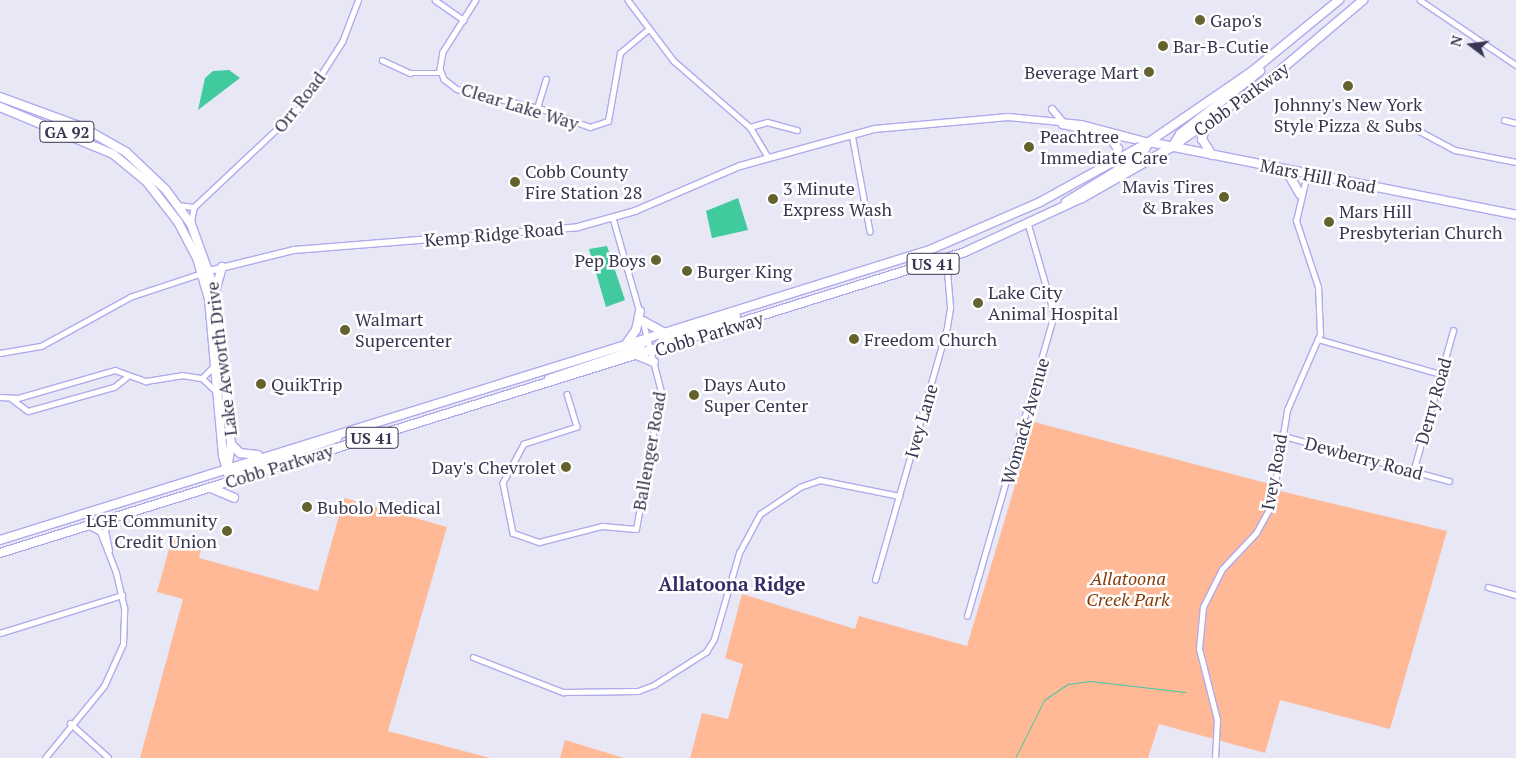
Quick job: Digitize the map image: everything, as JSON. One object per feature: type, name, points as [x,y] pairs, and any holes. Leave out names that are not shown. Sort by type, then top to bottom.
[{"type":"main road","name":"Cobb Parkway","points":[[0,553],[84,525],[209,488],[229,471],[270,454],[751,308],[926,251],[1040,202],[1149,142],[1273,55],[1339,0]]},
{"type":"main road","name":"Cobb Parkway","points":[[0,540],[229,471],[540,386],[946,259],[1028,225],[1172,147],[1207,124],[1297,57],[1363,0]]},
{"type":"main road","points":[[1172,147],[1180,134],[1234,95],[1273,55]]},
{"type":"main road","name":"Lake Acworth Drive","points":[[0,97],[82,127],[116,145],[140,164],[178,206],[191,224],[206,272],[223,456],[229,471]]},
{"type":"main road","name":"Lake Acworth Drive","points":[[0,107],[84,139],[129,166],[169,208],[216,293],[231,444],[229,471]]},
{"type":"main road","points":[[1207,124],[1202,139],[1214,156]]},
{"type":"main road","points":[[1108,135],[1118,149],[1112,163]]},
{"type":"main road","points":[[1056,211],[1142,156],[1149,142]]},
{"type":"main road","name":"Mars Hill Road","points":[[1149,142],[1516,215]]},
{"type":"main road","points":[[1286,170],[1300,194]]},
{"type":"main road","points":[[216,293],[222,267]]},
{"type":"main road","points":[[652,352],[663,342],[711,327],[751,308]]},
{"type":"main road","points":[[624,346],[636,330],[640,311]]},
{"type":"main road","points":[[643,321],[667,333]]},
{"type":"main road","points":[[540,386],[570,370],[635,350],[648,339]]},
{"type":"main road","points":[[639,356],[654,362]]},
{"type":"main road","points":[[229,471],[312,449],[346,431]]},
{"type":"main road","points":[[231,444],[247,456],[270,454]]},
{"type":"main road","points":[[209,488],[234,498]]},
{"type":"street","name":"Orr Road","points":[[194,207],[302,106],[342,42],[358,0]]},
{"type":"street","points":[[435,0],[464,20]]},
{"type":"street","name":"Clear Lake Way","points":[[476,0],[443,52],[442,73],[457,89],[537,108],[582,125],[603,126],[611,113],[620,53],[649,29]]},
{"type":"street","points":[[628,0],[649,29],[685,71],[750,127],[768,158]]},
{"type":"street","points":[[1420,0],[1516,65]]},
{"type":"street","points":[[382,60],[410,73],[442,73]]},
{"type":"street","points":[[537,108],[546,79]]},
{"type":"street","points":[[1052,109],[1062,121]]},
{"type":"street","name":"Kemp Ridge Road","points":[[206,272],[294,250],[510,234],[613,218],[768,158],[852,133],[976,117],[1049,120]]},
{"type":"street","points":[[1049,120],[1062,121],[1149,142]]},
{"type":"street","points":[[1049,120],[1108,135],[1149,142]]},
{"type":"street","points":[[1504,120],[1516,124]]},
{"type":"street","points":[[750,127],[767,122],[798,130]]},
{"type":"street","points":[[1410,126],[1455,150],[1516,162]]},
{"type":"street","points":[[852,133],[870,231]]},
{"type":"street","name":"Ivey Road","points":[[1215,758],[1218,720],[1199,649],[1203,607],[1222,569],[1264,522],[1275,489],[1280,435],[1318,339],[1322,314],[1318,287],[1297,226],[1300,194],[1307,174]]},
{"type":"street","points":[[178,206],[194,207],[191,224]]},
{"type":"street","name":"Ballenger Road","points":[[567,394],[577,427],[524,444],[503,484],[513,533],[539,542],[602,526],[636,529],[661,392],[652,352],[613,218]]},
{"type":"street","name":"Womack Avenue","points":[[967,616],[1054,315],[1028,225]]},
{"type":"street","name":"Ivey Lane","points":[[875,580],[949,314],[946,259]]},
{"type":"street","points":[[0,353],[41,346],[130,296],[206,272]]},
{"type":"street","name":"Derry Road","points":[[1413,472],[1453,331]]},
{"type":"street","points":[[1318,339],[1441,374]]},
{"type":"street","points":[[202,378],[215,364]]},
{"type":"street","points":[[0,397],[12,399],[101,372],[114,370],[127,377],[146,381],[182,375],[202,378],[217,392]]},
{"type":"street","points":[[12,399],[28,412],[114,387],[127,377]]},
{"type":"street","name":"Dewberry Road","points":[[1280,435],[1449,481]]},
{"type":"street","points":[[473,657],[563,692],[638,691],[654,686],[706,652],[714,639],[739,553],[760,514],[800,487],[820,480],[899,496]]},
{"type":"street","points":[[45,758],[70,723],[104,686],[116,664],[125,631],[122,596],[109,552],[105,528],[112,517]]},
{"type":"street","points":[[84,525],[98,530],[109,552]]},
{"type":"street","points":[[1488,587],[1516,595]]},
{"type":"street","points":[[0,633],[122,596]]},
{"type":"street","points":[[70,723],[108,757]]},
{"type":"green space","name":"Allatoona Creek Park","points":[[1034,422],[1270,484],[1268,494],[1279,496],[1280,491],[1447,531],[1390,729],[1280,700],[1265,753],[1159,724],[1148,758],[690,758],[702,713],[728,719],[743,664],[725,658],[742,594],[855,629],[859,616],[967,646]]},
{"type":"green space","points":[[344,498],[447,527],[388,731],[490,758],[140,758],[183,599],[157,592],[172,538],[202,546],[199,558],[318,591]]},
{"type":"green space","points":[[565,740],[624,758],[560,758]]},
{"type":"shaded area","points":[[229,70],[240,78],[198,110],[205,78],[213,71]]},
{"type":"shaded area","points":[[738,198],[748,230],[712,238],[706,211]]},
{"type":"shaded area","points":[[607,246],[625,300],[606,307],[589,249]]},
{"type":"waterway","points":[[1015,758],[1044,700],[1068,684],[1090,681],[1185,692]]},
{"type":"place","name":"Gapo's","points":[[1200,20]]},
{"type":"place","name":"Bar-B-Cutie","points":[[1163,46]]},
{"type":"place","name":"Beverage Mart","points":[[1149,72]]},
{"type":"place","name":"Johnny's New York Style Pizza & Subs","points":[[1348,86]]},
{"type":"place","name":"Peachtree Immediate Care","points":[[1029,147]]},
{"type":"place","name":"Cobb County Fire Station 28","points":[[515,182]]},
{"type":"place","name":"Mavis Tires & Brakes","points":[[1224,197]]},
{"type":"place","name":"3 Minute Express Wash","points":[[773,199]]},
{"type":"place","name":"Mars Hill Presbyterian Church","points":[[1329,222]]},
{"type":"place","name":"Pep Boys","points":[[656,260]]},
{"type":"place","name":"Burger King","points":[[687,271]]},
{"type":"place","name":"Lake City Animal Hospital","points":[[978,303]]},
{"type":"place","name":"Walmart Supercenter","points":[[345,330]]},
{"type":"place","name":"Freedom Church","points":[[854,339]]},
{"type":"place","name":"QuikTrip","points":[[261,384]]},
{"type":"place","name":"Days Auto Super Center","points":[[694,395]]},
{"type":"place","name":"Day's Chevrolet","points":[[566,467]]},
{"type":"place","name":"Bubolo Medical","points":[[307,507]]},
{"type":"place","name":"LGE Community Credit Union","points":[[227,531]]},
{"type":"district","name":"Allatoona Ridge","points":[[732,584]]}]
